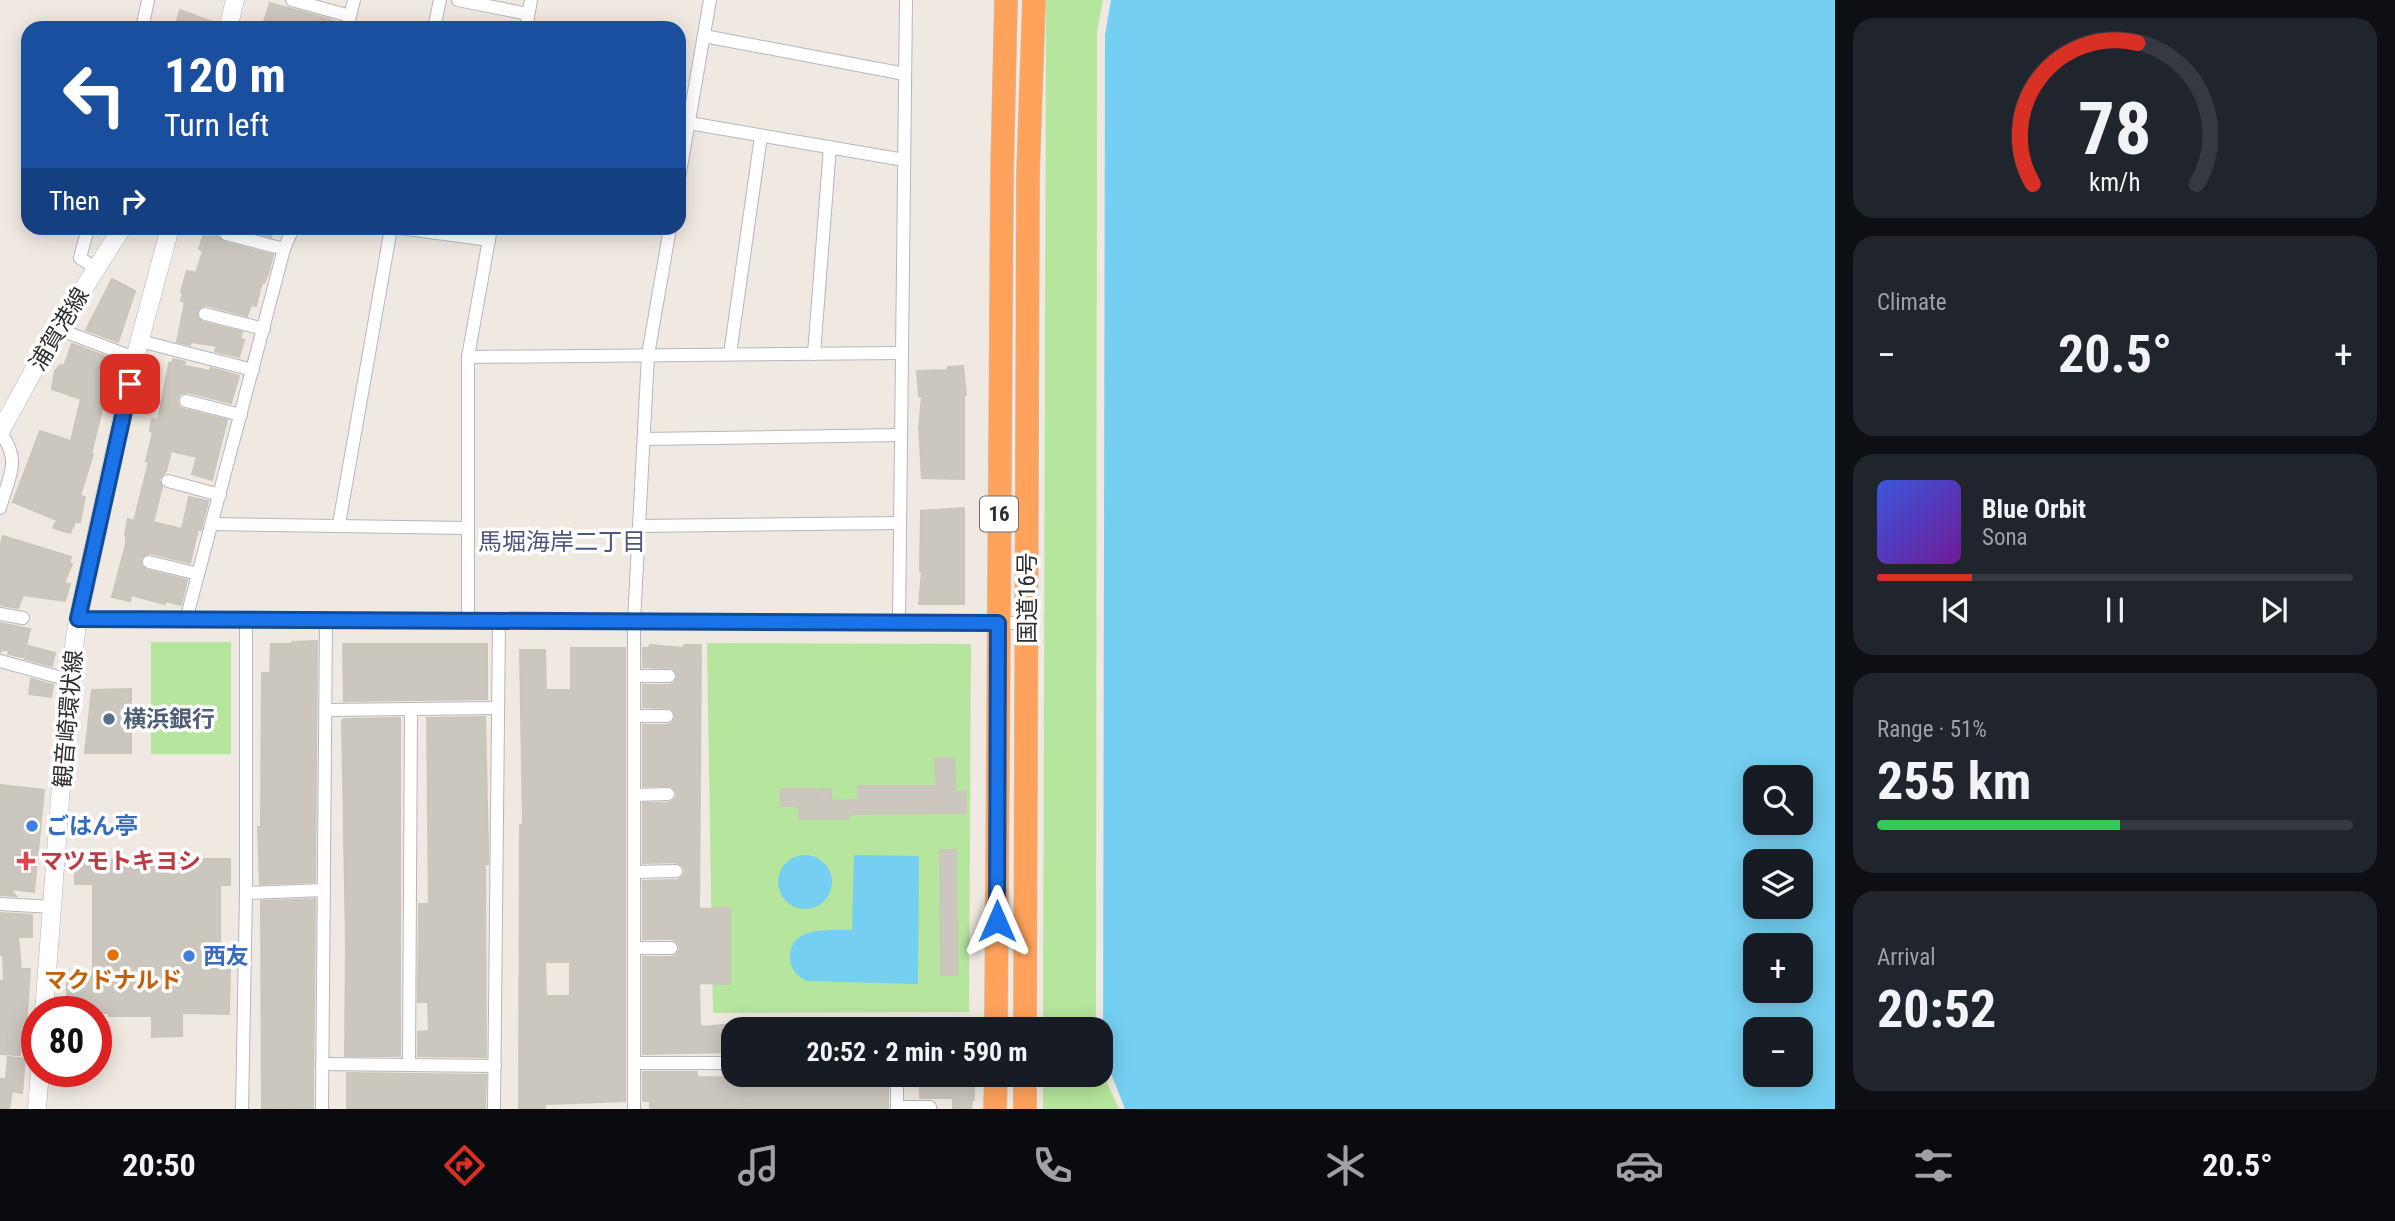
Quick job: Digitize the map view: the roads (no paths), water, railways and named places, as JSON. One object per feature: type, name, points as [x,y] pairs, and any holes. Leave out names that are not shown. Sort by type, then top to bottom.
[{"type":"highway","name":"国道16号","points":[[996,1017],[1002,174],[1006,0]]},
{"type":"highway","name":"国道16号","points":[[1026,1017],[1028,174],[1032,0]]},
{"type":"highway","points":[[995,1109],[996,1087]]},
{"type":"highway","points":[[1025,1087],[1025,1109]]},
{"type":"main road","points":[[230,21],[235,0]]},
{"type":"main road","name":"浦賀港線","points":[[0,432],[58,329],[117,235]]},
{"type":"main road","name":"観音崎環状線","points":[[45,996],[69,680],[78,619],[138,350],[168,235]]},
{"type":"main road","points":[[37,1109],[39,1087]]},
{"type":"street","points":[[144,21],[148,0]]},
{"type":"street","points":[[292,0],[346,21]]},
{"type":"street","points":[[349,21],[354,0]]},
{"type":"street","points":[[436,21],[440,0]]},
{"type":"street","points":[[458,0],[528,14]]},
{"type":"street","points":[[527,21],[531,0]]},
{"type":"street","points":[[686,135],[710,0]]},
{"type":"street","points":[[899,622],[906,0]]},
{"type":"street","points":[[704,36],[905,74]]},
{"type":"street","points":[[688,123],[904,160]]},
{"type":"street","points":[[730,354],[761,136]]},
{"type":"street","points":[[814,354],[830,147]]},
{"type":"street","points":[[86,235],[80,258],[95,268]]},
{"type":"street","points":[[230,235],[284,249]]},
{"type":"street","points":[[186,620],[284,249],[290,235]]},
{"type":"street","points":[[339,524],[390,235]]},
{"type":"street","points":[[468,621],[468,357],[490,235]]},
{"type":"street","points":[[634,1109],[634,621],[648,355],[669,235]]},
{"type":"street","points":[[205,314],[264,328]]},
{"type":"street","points":[[58,329],[138,350],[253,370]]},
{"type":"street","points":[[468,357],[902,353]]},
{"type":"street","points":[[186,401],[240,415]]},
{"type":"street","points":[[0,432],[10,445],[14,462],[0,508]]},
{"type":"street","points":[[644,439],[901,435]]},
{"type":"street","points":[[167,481],[220,495]]},
{"type":"street","points":[[639,526],[900,523]]},
{"type":"street","points":[[212,524],[468,528]]},
{"type":"street","points":[[149,562],[198,574]]},
{"type":"street","points":[[0,614],[23,618]]},
{"type":"street","points":[[78,619],[1027,623]]},
{"type":"street","points":[[242,1109],[246,893],[246,620]]},
{"type":"street","points":[[322,1109],[326,620]]},
{"type":"street","points":[[494,1109],[499,621]]},
{"type":"street","points":[[0,661],[69,680]]},
{"type":"street","points":[[634,676],[669,676]]},
{"type":"street","points":[[325,710],[498,708]]},
{"type":"street","points":[[410,1065],[411,709]]},
{"type":"street","points":[[634,716],[667,716]]},
{"type":"street","points":[[634,794],[668,794]]},
{"type":"street","points":[[634,872],[676,871]]},
{"type":"street","points":[[246,893],[324,890]]},
{"type":"street","points":[[0,904],[52,906]]},
{"type":"street","points":[[634,948],[671,947]]},
{"type":"street","points":[[634,1063],[721,1063]]},
{"type":"street","points":[[322,1064],[495,1066]]},
{"type":"street","points":[[897,1087],[897,1108],[930,1107]]},
{"type":"water","points":[[1111,0],[1835,0],[1835,1109],[1125,1109],[1113,1078],[1113,1017],[1103,1017],[1105,35]]},
{"type":"water","points":[[805,855],[824,863],[832,882],[824,901],[805,909],[786,901],[778,882],[786,863]]},
{"type":"water","points":[[854,855],[919,856],[918,984],[806,981],[792,967],[791,948],[803,935],[822,930],[852,930]]},
{"type":"place","name":"横浜銀行","points":[[109,719]]},
{"type":"place","name":"ごはん亭","points":[[32,826]]},
{"type":"place","name":"マツモトキヨシ","points":[[26,861]]},
{"type":"place","name":"マクドナルド","points":[[113,955]]},
{"type":"place","name":"西友","points":[[189,956]]},
{"type":"district","name":"馬堀海岸二丁目","points":[[562,542]]}]
